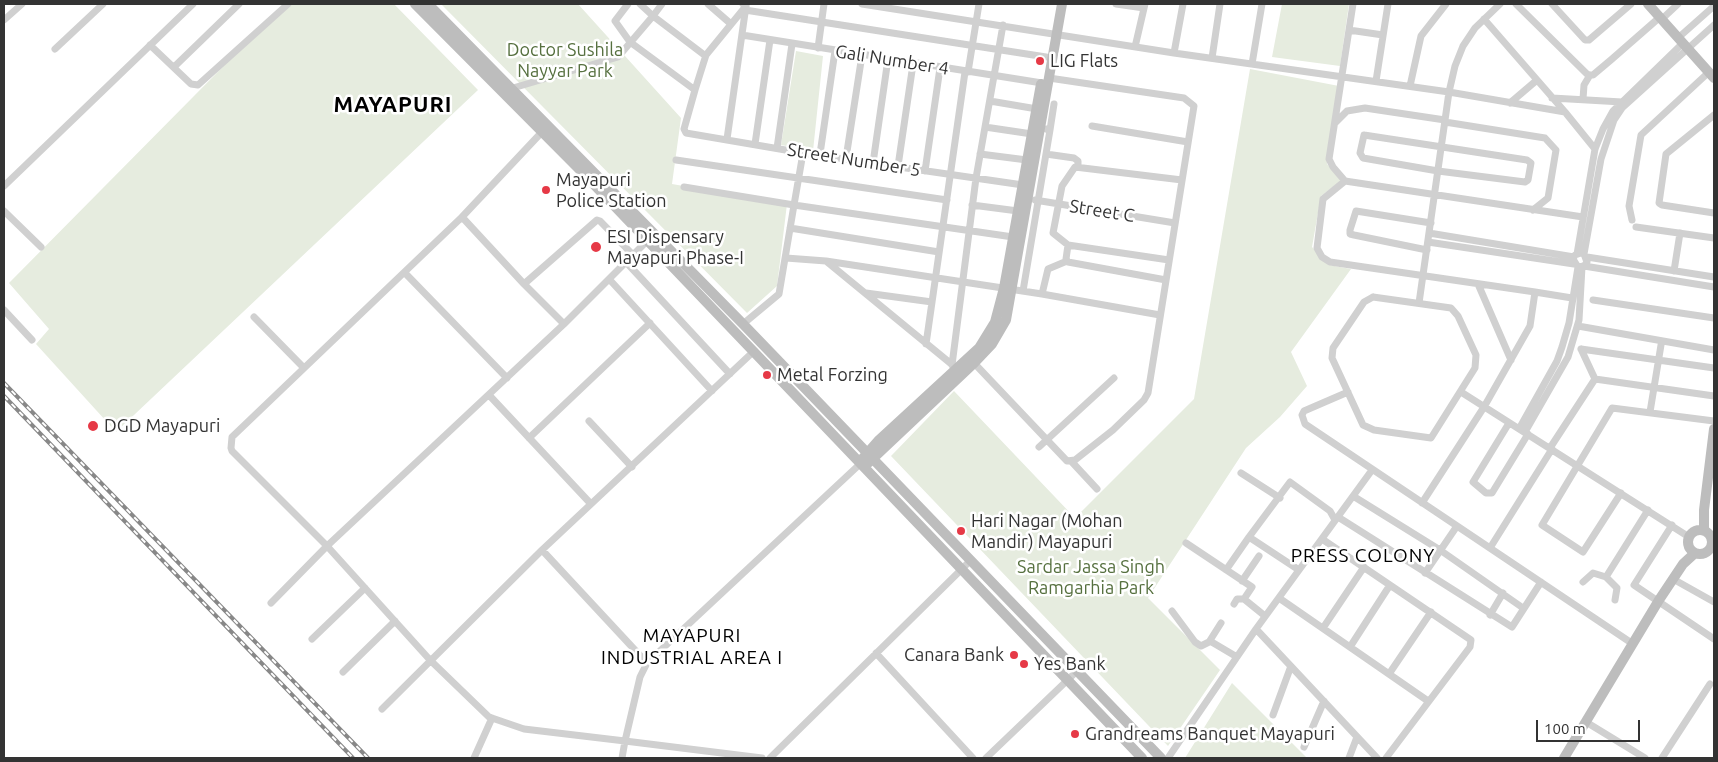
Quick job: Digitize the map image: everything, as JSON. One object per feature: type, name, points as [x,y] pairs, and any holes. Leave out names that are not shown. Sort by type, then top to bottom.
[{"type":"main road","points":[[415,4],[541,133],[581,171],[646,242],[1142,758]]},
{"type":"main road","points":[[428,4],[513,88],[743,324],[1161,758]]},
{"type":"main road","points":[[860,464],[974,363],[1002,329],[1010,310],[1030,199],[1041,131],[1056,4]]},
{"type":"main road","points":[[1030,199],[1023,185],[1027,160],[1041,131],[1037,109],[1046,81],[1046,57],[1062,4]]},
{"type":"main road","points":[[1648,4],[1713,75]]},
{"type":"main road","points":[[869,456],[955,366],[988,336],[1013,289],[1013,238],[1018,212],[1030,199]]},
{"type":"main road","points":[[1704,531],[1710,498],[1714,430]]},
{"type":"main road","points":[[1695,553],[1688,544],[1689,537],[1694,532],[1704,531]]},
{"type":"main road","points":[[1564,758],[1673,579],[1695,553],[1706,552],[1713,546],[1711,539],[1704,531]]},
{"type":"street","points":[[4,20],[22,4]]},
{"type":"street","points":[[55,49],[103,4]]},
{"type":"street","points":[[4,186],[193,4]]},
{"type":"street","points":[[174,67],[240,4]]},
{"type":"street","points":[[150,45],[191,84],[198,85],[288,4]]},
{"type":"street","points":[[628,4],[615,21],[630,42],[695,90],[706,55],[745,6]]},
{"type":"street","points":[[640,4],[653,16],[706,55]]},
{"type":"street","points":[[513,88],[618,56],[662,4]]},
{"type":"street","points":[[708,4],[731,24]]},
{"type":"street","points":[[818,48],[824,4]]},
{"type":"street","points":[[862,4],[1174,53],[1410,86],[1565,112]]},
{"type":"street","points":[[926,344],[950,174],[980,4]]},
{"type":"street","points":[[1116,4],[1145,6],[1135,47]]},
{"type":"street","points":[[1174,53],[1183,4]]},
{"type":"street","points":[[1212,58],[1220,4]]},
{"type":"street","points":[[1252,64],[1262,4]]},
{"type":"street","points":[[1353,4],[1329,159],[1345,181],[1434,196],[1584,217]]},
{"type":"street","points":[[1376,81],[1388,4]]},
{"type":"street","points":[[1410,86],[1421,36],[1428,24],[1446,4]]},
{"type":"street","points":[[1419,303],[1449,92],[1463,46],[1475,28],[1500,4]]},
{"type":"street","points":[[1516,4],[1584,73],[1590,75]]},
{"type":"street","points":[[1552,4],[1585,40],[1590,40],[1632,4]]},
{"type":"street","points":[[1583,100],[1584,85],[1590,75],[1612,60],[1678,4]]},
{"type":"street","points":[[745,6],[821,22],[1046,57]]},
{"type":"street","points":[[727,139],[745,6]]},
{"type":"street","points":[[1509,422],[1473,482],[1486,493],[1492,493],[1524,432],[1557,362],[1569,323],[1572,298],[1601,159],[1614,120],[1622,108],[1683,43],[1714,6]]},
{"type":"street","points":[[1484,19],[1595,149]]},
{"type":"street","points":[[955,366],[968,231],[1003,25]]},
{"type":"street","points":[[1524,432],[1562,370],[1578,326],[1582,298],[1580,261],[1584,217],[1595,149],[1613,111],[1683,43],[1714,25]]},
{"type":"street","points":[[1349,30],[1383,35]]},
{"type":"street","name":"Gali Number 4","points":[[742,35],[994,76],[1188,100],[1194,106],[1188,142]]},
{"type":"street","points":[[755,144],[770,40]]},
{"type":"street","points":[[778,148],[792,44]]},
{"type":"street","points":[[820,154],[835,51]]},
{"type":"street","points":[[846,158],[862,55]]},
{"type":"street","points":[[873,163],[888,59]]},
{"type":"street","points":[[898,166],[913,64]]},
{"type":"street","points":[[925,170],[940,68]]},
{"type":"street","points":[[1713,75],[1641,135],[1629,206],[1634,223],[1714,238]]},
{"type":"street","points":[[1510,103],[1536,80]]},
{"type":"street","name":"Street Number 5","points":[[695,90],[684,129],[686,133],[803,153],[1023,185]]},
{"type":"street","points":[[1552,98],[1622,102]]},
{"type":"street","points":[[990,101],[1037,109]]},
{"type":"street","points":[[1030,199],[1046,154],[1041,131],[1054,104]]},
{"type":"street","points":[[1336,122],[1347,111],[1365,108],[1545,138],[1556,150],[1548,198],[1533,210]]},
{"type":"street","points":[[1714,115],[1666,154],[1659,203],[1714,213]]},
{"type":"street","points":[[1071,461],[1113,430],[1146,396],[1188,142],[1092,126]]},
{"type":"street","points":[[985,127],[1041,131]]},
{"type":"street","points":[[541,133],[462,217],[232,437],[232,451],[328,546],[430,660],[492,718],[524,729],[762,758]]},
{"type":"street","points":[[1364,135],[1442,147],[1527,160],[1531,163],[1528,180],[1525,182],[1438,171],[1362,158],[1360,153],[1364,135]]},
{"type":"street","points":[[743,324],[779,294],[803,153]]},
{"type":"street","points":[[980,154],[1027,160]]},
{"type":"street","points":[[1046,154],[1074,158],[1078,161],[1078,166]]},
{"type":"street","points":[[676,160],[947,200]]},
{"type":"street","points":[[1169,260],[1068,244],[1053,233],[1062,186],[1075,167],[1182,180]]},
{"type":"street","points":[[1345,181],[1323,199],[1317,248],[1322,257],[1330,262],[1572,298]]},
{"type":"street","points":[[684,187],[1013,238]]},
{"type":"street","name":"Street C","points":[[1030,199],[1175,223]]},
{"type":"street","points":[[972,205],[1018,212]]},
{"type":"street","points":[[1431,223],[1356,210],[1350,234],[1428,246],[1674,271],[1714,277]]},
{"type":"street","points":[[4,211],[42,247]]},
{"type":"street","points":[[462,217],[564,324]]},
{"type":"street","points":[[524,284],[597,220],[633,255]]},
{"type":"street","points":[[790,228],[939,252]]},
{"type":"street","points":[[1429,233],[1714,287]]},
{"type":"street","points":[[1674,271],[1680,233]]},
{"type":"street","points":[[271,603],[328,546],[564,324],[646,242]]},
{"type":"street","points":[[1066,261],[1068,244]]},
{"type":"street","points":[[786,258],[826,260],[1013,289],[1160,315]]},
{"type":"street","points":[[826,260],[955,366]]},
{"type":"street","points":[[1042,294],[1048,268],[1066,261],[1166,280]]},
{"type":"street","points":[[626,262],[730,374]]},
{"type":"street","points":[[405,273],[507,378]]},
{"type":"street","points":[[609,279],[712,391]]},
{"type":"street","points":[[1478,284],[1511,360]]},
{"type":"street","points":[[1422,502],[1484,406],[1530,326],[1535,292]]},
{"type":"street","points":[[866,293],[932,302]]},
{"type":"street","points":[[1373,298],[1451,308],[1458,316],[1476,359],[1475,368],[1461,392],[1433,436],[1428,438],[1367,428],[1360,422],[1332,358],[1331,351],[1364,302],[1373,298]]},
{"type":"street","points":[[1593,300],[1714,318]]},
{"type":"street","points":[[4,310],[32,340]]},
{"type":"street","points":[[254,317],[303,368]]},
{"type":"street","points":[[529,438],[650,323]]},
{"type":"street","points":[[1578,326],[1714,350]]},
{"type":"street","points":[[1650,412],[1661,345]]},
{"type":"street","points":[[1595,378],[1580,349],[1714,368]]},
{"type":"street","points":[[382,709],[542,550],[753,352]]},
{"type":"street","points":[[974,363],[1064,459],[1071,461],[1084,478],[1097,490]]},
{"type":"street","points":[[1039,447],[1114,378]]},
{"type":"street","points":[[1595,378],[1714,396]]},
{"type":"street","points":[[1490,548],[1595,378]]},
{"type":"street","points":[[1348,392],[1304,411],[1302,420],[1304,424],[1633,644]]},
{"type":"street","points":[[1461,392],[1689,537]]},
{"type":"street","points":[[489,395],[591,504]]},
{"type":"street","points":[[1621,493],[1583,552],[1542,525],[1612,408],[1714,421]]},
{"type":"street","points":[[589,421],[632,467]]},
{"type":"street","points":[[622,758],[640,677],[647,663],[860,464]]},
{"type":"street","points":[[1168,758],[1256,628],[1372,470]]},
{"type":"street","points":[[1241,473],[1280,498]]},
{"type":"street","points":[[1226,570],[1290,482],[1330,511],[1336,518],[1512,628],[1541,582]]},
{"type":"street","points":[[1354,496],[1440,550],[1523,608]]},
{"type":"street","points":[[1606,577],[1648,510]]},
{"type":"street","points":[[1672,525],[1634,585],[1659,600],[1714,639]]},
{"type":"street","points":[[1425,573],[1457,526]]},
{"type":"street","points":[[1250,536],[1298,570]]},
{"type":"street","points":[[1322,538],[1469,638],[1471,644],[1386,758]]},
{"type":"street","points":[[1186,543],[1252,587],[1244,599]]},
{"type":"street","points":[[542,550],[647,663]]},
{"type":"street","points":[[1242,580],[1259,556]]},
{"type":"street","points":[[770,758],[970,561]]},
{"type":"street","points":[[1322,628],[1364,568]]},
{"type":"street","points":[[1583,582],[1593,573],[1606,577],[1617,588],[1615,600]]},
{"type":"street","points":[[1673,579],[1714,602]]},
{"type":"street","points":[[1350,647],[1390,585]]},
{"type":"street","points":[[312,639],[366,588]]},
{"type":"street","points":[[1490,615],[1503,593]]},
{"type":"street","points":[[1279,598],[1428,701]]},
{"type":"street","points":[[1234,604],[1237,599],[1244,599],[1265,616]]},
{"type":"street","points":[[1172,611],[1198,645],[1204,646],[1210,641],[1221,623]]},
{"type":"street","points":[[1389,674],[1431,612]]},
{"type":"street","points":[[343,672],[395,621]]},
{"type":"street","points":[[1256,628],[1377,758]]},
{"type":"street","points":[[1210,641],[1237,658]]},
{"type":"street","points":[[876,653],[973,758]]},
{"type":"street","points":[[1273,716],[1292,666]]},
{"type":"street","points":[[986,758],[1077,671]]},
{"type":"street","points":[[1662,758],[1710,684]]},
{"type":"street","points":[[1304,747],[1324,701]]},
{"type":"street","points":[[474,758],[492,718]]},
{"type":"street","points":[[1586,722],[1646,758]]},
{"type":"street","points":[[1348,758],[1357,737]]},
{"type":"green space","name":"Doctor Sushila Nayyar Park","points":[[285,4],[394,4],[478,90],[116,432],[36,344],[49,329],[9,283]]},
{"type":"green space","name":"Doctor Sushila Nayyar Park","points":[[441,4],[578,4],[681,118],[672,184],[787,204],[777,286],[747,313]]},
{"type":"green space","points":[[1282,4],[1349,4],[1340,66],[1272,57]]},
{"type":"green space","points":[[796,51],[823,56],[813,151],[781,145]]},
{"type":"green space","name":"Sardar Jassa Singh Ramgarhia Park","points":[[1250,69],[1339,86],[1327,164],[1342,180],[1321,196],[1312,247],[1329,265],[1351,269],[1291,352],[1307,386],[1280,417],[1246,448],[1148,598],[1220,670],[1168,746],[891,456],[954,391],[1075,518],[1194,399]]},
{"type":"green space","points":[[1232,683],[1307,758],[1185,758]]},
{"type":"railway","points":[[4,383],[368,758]]},
{"type":"railway","points":[[4,396],[353,758]]},
{"type":"place","name":"LIG Flats","points":[[1040,61]]},
{"type":"place","name":"Mayapuri Police Station","points":[[546,190]]},
{"type":"place","name":"ESI Dispensary Mayapuri Phase-I","points":[[596,247]]},
{"type":"place","name":"Metal Forzing","points":[[767,375]]},
{"type":"place","name":"DGD Mayapuri","points":[[93,426]]},
{"type":"place","name":"Hari Nagar (Mohan Mandir) Mayapuri","points":[[961,531]]},
{"type":"place","name":"Canara Bank","points":[[1014,655]]},
{"type":"place","name":"Yes Bank","points":[[1024,664]]},
{"type":"place","name":"Grandreams Banquet Mayapuri","points":[[1075,734]]},
{"type":"district","name":"MAYAPURI","points":[[393,105]]},
{"type":"district","name":"PRESS COLONY","points":[[1363,556]]},
{"type":"district","name":"MAYAPURI INDUSTRIAL AREA I","points":[[692,647]]}]
